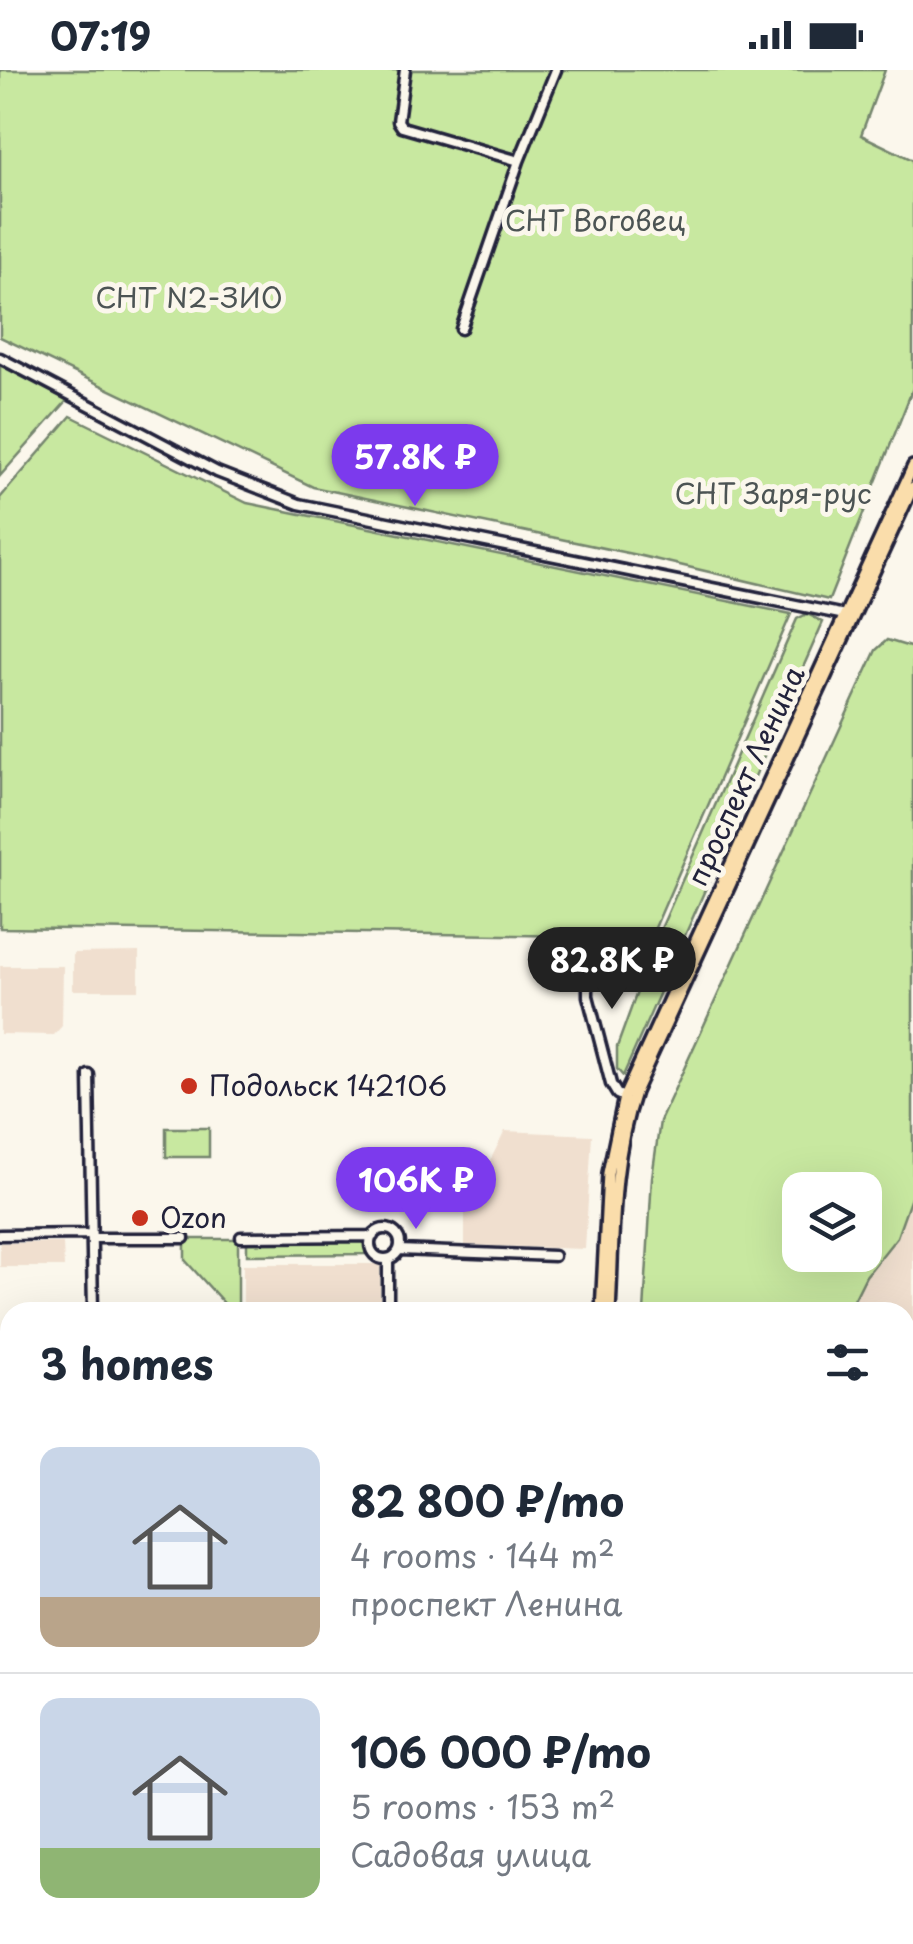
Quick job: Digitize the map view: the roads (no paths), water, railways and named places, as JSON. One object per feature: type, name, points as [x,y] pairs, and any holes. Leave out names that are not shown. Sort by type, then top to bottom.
[{"type":"main road","points":[[853,608],[913,466]]},
{"type":"main road","points":[[853,608],[913,487]]},
{"type":"main road","name":"проспект Ленина","points":[[602,1302],[608,1173],[624,1097],[844,615],[853,608]]},
{"type":"main road","name":"проспект Ленина","points":[[610,1302],[616,1175],[624,1124],[635,1092],[853,608]]},
{"type":"street","points":[[404,70],[398,121],[402,127],[519,161]]},
{"type":"street","points":[[461,328],[519,161],[556,70]]},
{"type":"street","points":[[0,358],[204,466],[299,504],[844,615]]},
{"type":"street","points":[[588,938],[588,996],[610,1084],[624,1097]]},
{"type":"street","points":[[90,1075],[93,1302]]},
{"type":"street","points":[[241,1236],[373,1236],[386,1230],[400,1240],[399,1250]]},
{"type":"street","points":[[0,1234],[184,1238]]},
{"type":"street","points":[[373,1236],[374,1254],[388,1259]]},
{"type":"street","points":[[388,1259],[399,1250],[554,1256]]},
{"type":"street","points":[[388,1259],[388,1302]]},
{"type":"place","name":"Подольск 142106","points":[[189,1086]]},
{"type":"place","name":"Ozon","points":[[140,1218]]},
{"type":"park label","name":"СНТ Воговец","points":[[595,221]]},
{"type":"park label","name":"СНТ N2-ЗИО","points":[[189,298]]},
{"type":"park label","name":"СНТ Заря-рус","points":[[773,494]]}]
